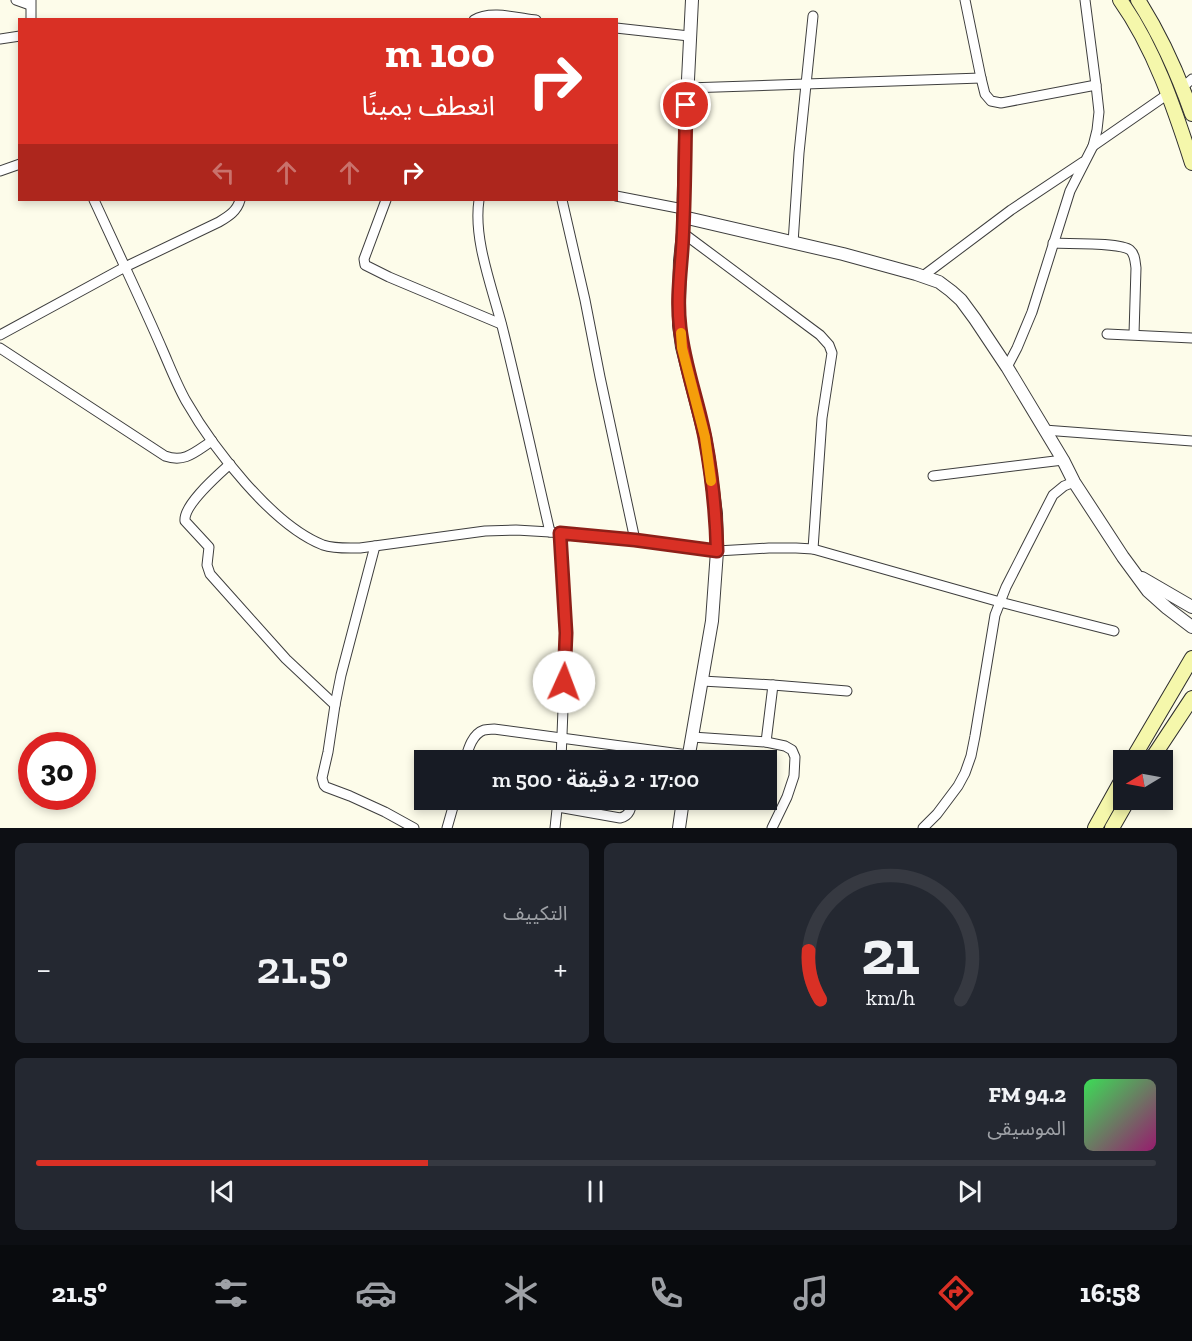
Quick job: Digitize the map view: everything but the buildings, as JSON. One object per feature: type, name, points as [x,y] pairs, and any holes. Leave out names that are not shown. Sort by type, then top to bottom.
[{"type":"main road","points":[[1120,0],[1133,18],[1155,63],[1192,163]]},
{"type":"main road","points":[[1138,0],[1187,83],[1192,114]]},
{"type":"main road","points":[[1138,750],[1192,658]]},
{"type":"main road","points":[[1158,750],[1192,698]]},
{"type":"main road","points":[[1095,828],[1113,796]]},
{"type":"main road","points":[[1112,828],[1122,810]]},
{"type":"street","points":[[16,0],[31,3]]},
{"type":"street","points":[[690,750],[712,621],[717,551],[716,514],[705,437],[682,348],[680,325],[680,261],[692,0]]},
{"type":"street","points":[[965,0],[981,78],[988,98],[1001,103],[1096,86]]},
{"type":"street","points":[[1007,367],[1032,312],[1070,190],[1093,146],[1097,130],[1099,112],[1085,0]]},
{"type":"street","points":[[478,18],[493,15],[519,18]]},
{"type":"street","points":[[793,243],[805,84],[813,16]]},
{"type":"street","points":[[618,28],[689,36]]},
{"type":"street","points":[[0,39],[18,36]]},
{"type":"street","points":[[687,88],[981,78]]},
{"type":"street","points":[[1093,146],[1168,94]]},
{"type":"street","points":[[923,276],[1011,210],[1085,160]]},
{"type":"street","points":[[0,171],[18,165]]},
{"type":"street","points":[[618,197],[843,254],[939,282],[961,300],[975,319],[1007,367],[1074,482],[1123,557],[1148,591],[1192,627]]},
{"type":"street","points":[[94,201],[184,398],[204,432],[267,506],[306,537],[326,546],[360,548],[485,531],[516,530],[635,540],[717,551],[769,548],[813,549],[1000,602],[1114,631]]},
{"type":"street","points":[[0,335],[125,267],[230,216],[240,201]]},
{"type":"street","points":[[386,201],[364,259],[365,265],[501,324]]},
{"type":"street","points":[[479,201],[482,251],[555,532],[566,633],[561,750]]},
{"type":"street","points":[[562,201],[635,540]]},
{"type":"street","points":[[683,233],[820,335],[829,345],[832,353],[822,418],[813,549]]},
{"type":"street","points":[[1053,243],[1112,245],[1131,250],[1136,268],[1134,334]]},
{"type":"street","points":[[1107,334],[1192,338]]},
{"type":"street","points":[[0,348],[165,456],[174,459],[187,458],[212,441]]},
{"type":"street","points":[[1044,430],[1192,441]]},
{"type":"street","points":[[933,476],[1063,460]]},
{"type":"street","points":[[230,464],[205,486],[185,514],[185,521],[209,547],[207,565],[210,574],[286,659],[334,705]]},
{"type":"street","points":[[922,828],[937,814],[958,786],[968,765],[975,736],[992,630],[1000,602],[1053,495],[1074,482]]},
{"type":"street","points":[[375,546],[334,705],[322,778],[324,785],[329,788],[385,812],[414,828]]},
{"type":"street","points":[[1138,576],[1192,607]]},
{"type":"street","points":[[702,681],[847,691]]},
{"type":"street","points":[[766,742],[773,685]]},
{"type":"street","points":[[468,750],[477,735],[484,730],[494,729],[644,750]]},
{"type":"street","points":[[692,737],[766,742],[792,750],[795,757],[794,776],[772,828]]},
{"type":"street","points":[[447,828],[452,810]]},
{"type":"street","points":[[555,828],[557,810]]},
{"type":"street","points":[[587,810],[620,818],[627,815],[630,810]]},
{"type":"street","points":[[679,828],[682,810]]},
{"type":"slow traffic","points":[[681,333],[682,348],[705,437],[711,481]]},
{"type":"route","points":[[564,682],[566,633],[560,533],[717,551],[716,514],[707,449],[682,348],[680,325],[686,105]]}]
